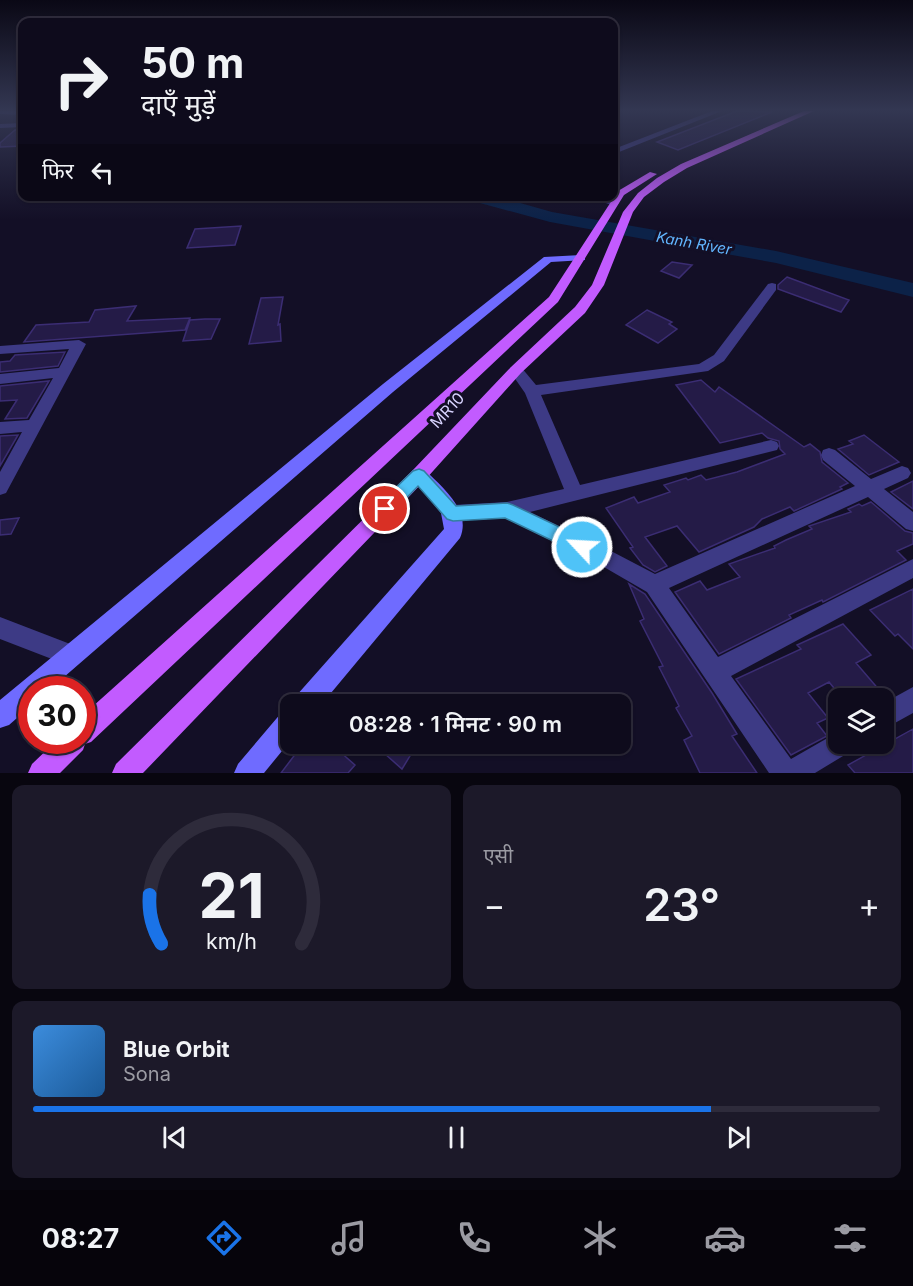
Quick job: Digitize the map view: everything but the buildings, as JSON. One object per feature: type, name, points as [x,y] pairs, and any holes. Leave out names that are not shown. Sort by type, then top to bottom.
[{"type":"main road","name":"MR10","points":[[618,198],[645,178],[709,147]]},
{"type":"main road","name":"MR10","points":[[125,773],[419,475],[516,370],[580,310],[598,285],[634,201],[644,191],[668,175],[726,147]]},
{"type":"main road","name":"MR10","points":[[96,720],[554,299],[614,201]]},
{"type":"main road","points":[[41,773],[61,754]]},
{"type":"street","points":[[0,716],[388,387],[548,259],[584,253]]},
{"type":"street","points":[[532,391],[703,368],[719,358],[772,287]]},
{"type":"street","points":[[0,350],[79,344],[0,488]]},
{"type":"street","points":[[516,370],[532,391],[575,494]]},
{"type":"street","points":[[0,379],[64,372]]},
{"type":"street","points":[[0,428],[35,425]]},
{"type":"street","points":[[453,513],[507,510],[771,446]]},
{"type":"street","points":[[829,455],[913,523]]},
{"type":"street","points":[[654,585],[871,489],[902,473]]},
{"type":"street","points":[[314,694],[453,532],[455,526],[453,513],[419,475]]},
{"type":"street","points":[[507,510],[604,557],[654,585],[785,773]]},
{"type":"street","points":[[716,671],[913,568]]},
{"type":"street","points":[[0,628],[70,655]]},
{"type":"street","points":[[894,711],[913,699]]},
{"type":"street","points":[[247,773],[280,734]]},
{"type":"street","points":[[791,773],[828,751]]},
{"type":"waterway","name":"Kanh River","points":[[493,201],[550,217],[776,257],[913,290]]},
{"type":"route","points":[[385,509],[419,475],[453,513],[507,510],[582,547]]}]
